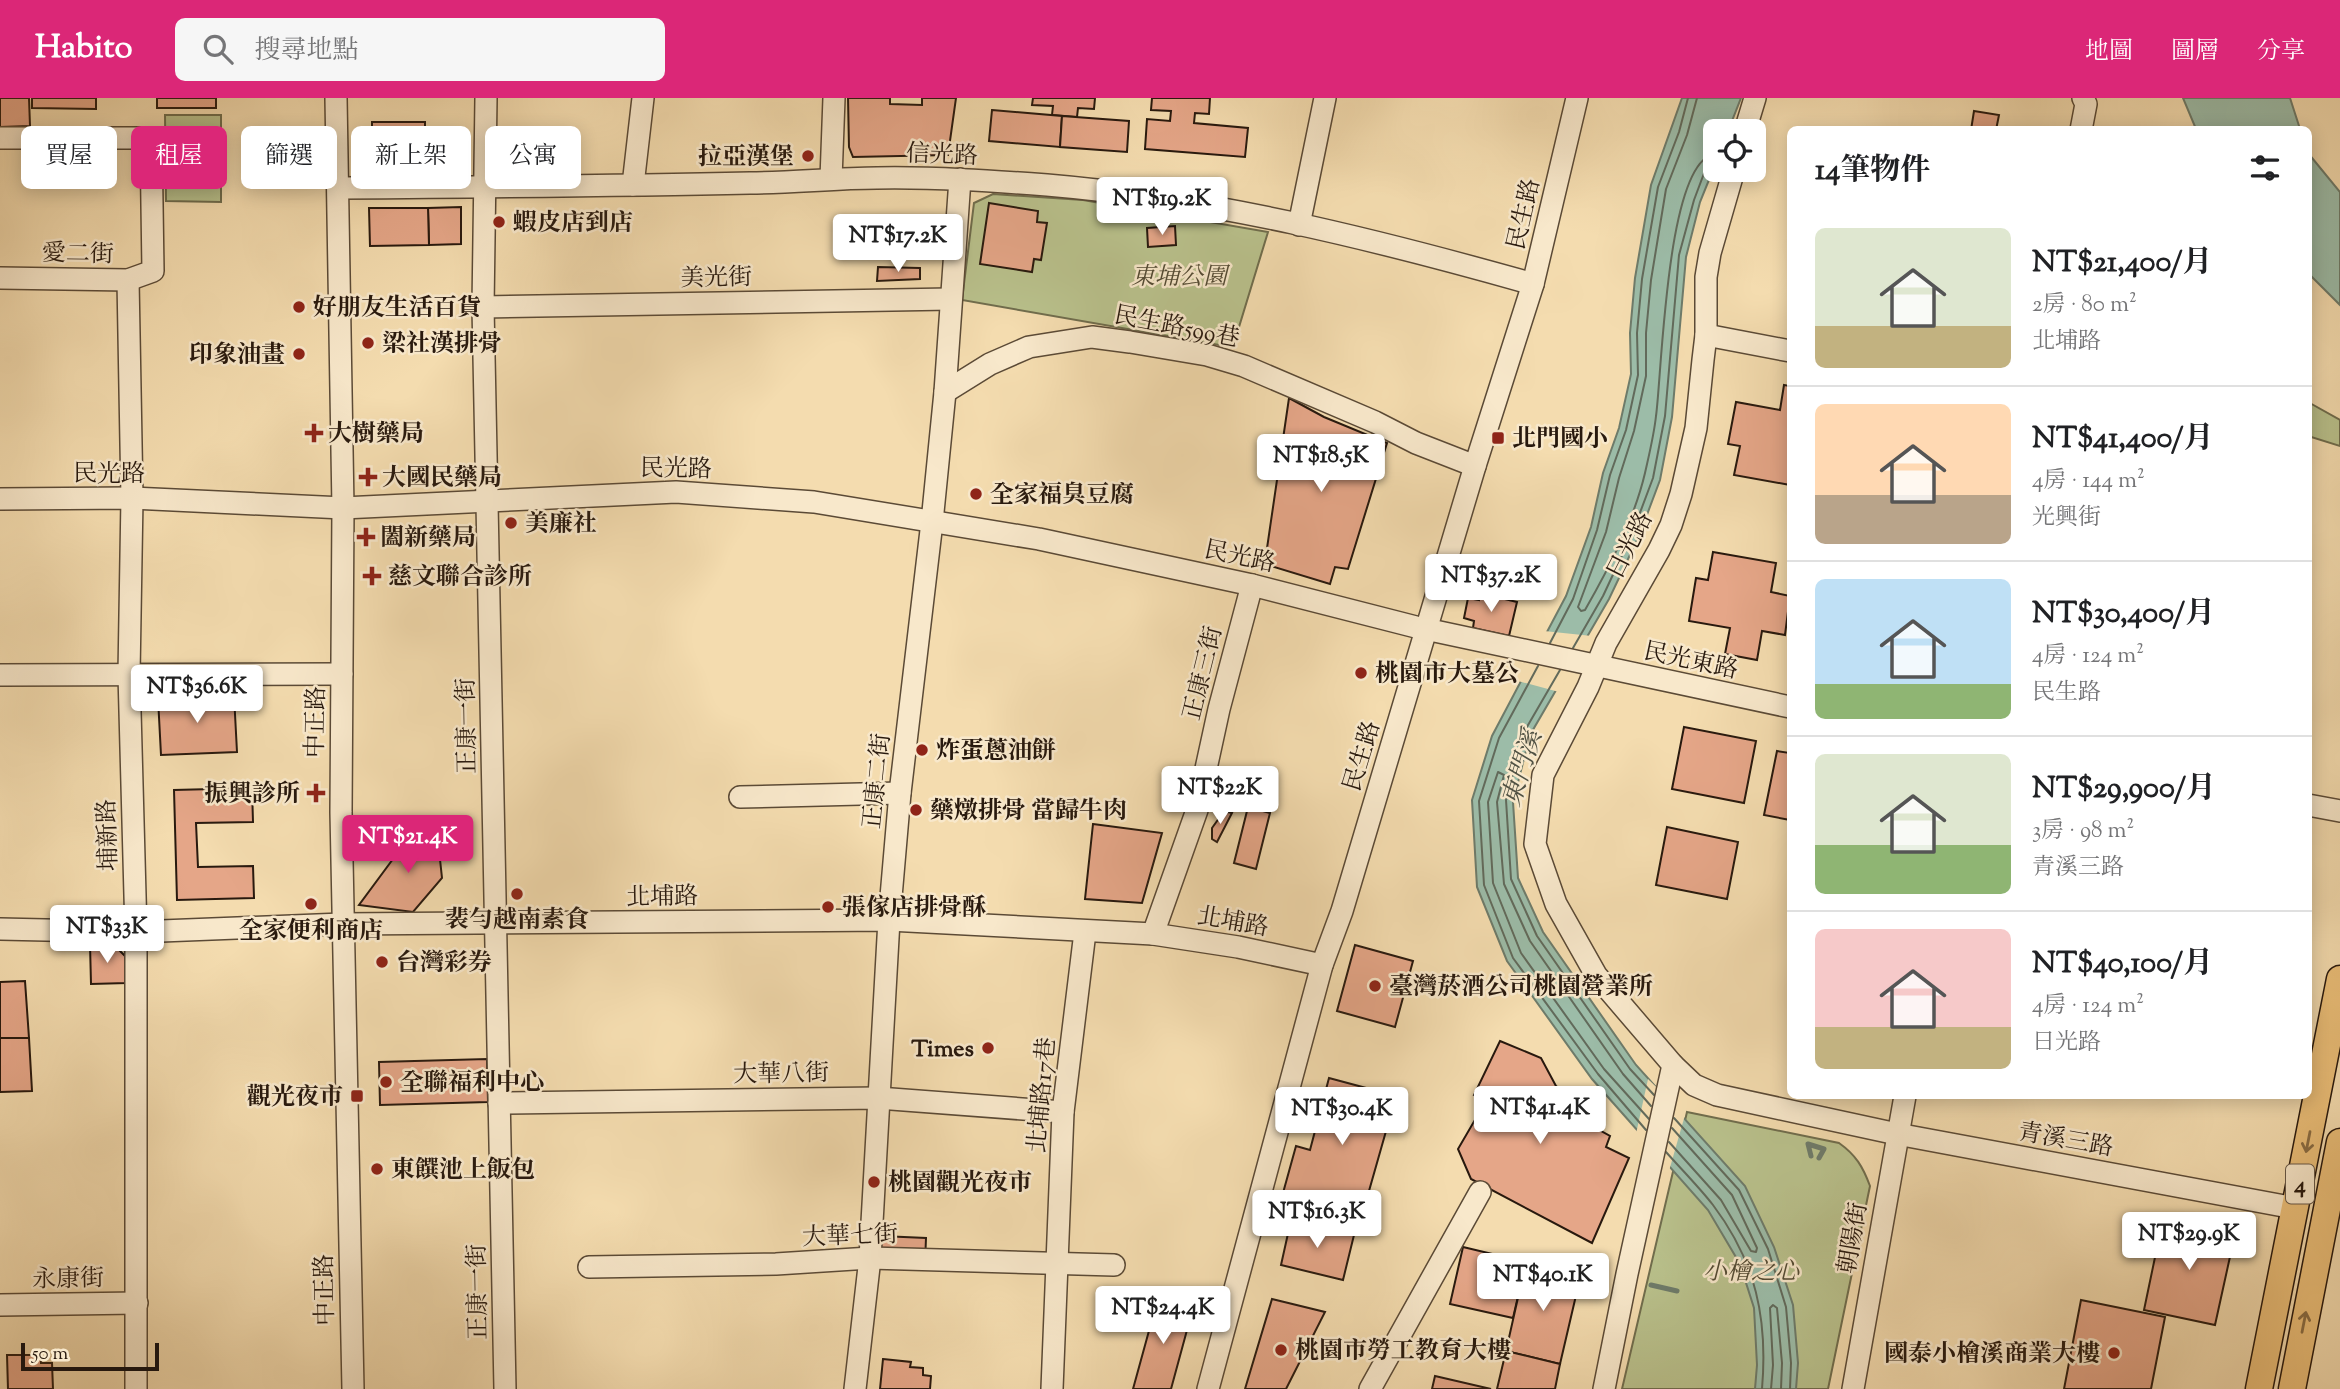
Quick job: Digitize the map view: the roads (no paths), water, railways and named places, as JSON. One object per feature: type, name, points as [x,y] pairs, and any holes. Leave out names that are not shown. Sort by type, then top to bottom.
[{"type":"main road","name":"4","points":[[2259,1389],[2340,979]]},
{"type":"main road","name":"4","points":[[2292,1389],[2332,1214],[2340,1142]]},
{"type":"street","name":"中正路","points":[[336,98],[343,508],[342,924],[353,1389]]},
{"type":"street","name":"正康一街","points":[[486,98],[486,126]]},
{"type":"street","points":[[633,185],[643,98]]},
{"type":"street","points":[[831,179],[834,98]]},
{"type":"street","points":[[1300,225],[1325,98]]},
{"type":"street","name":"民生路","points":[[1208,1389],[1322,965],[1342,911],[1475,466],[1533,284],[1577,98]]},
{"type":"street","points":[[1749,119],[1755,98]]},
{"type":"street","points":[[2082,126],[2086,104],[2083,98]]},
{"type":"street","name":"愛二街","points":[[0,138],[151,138],[153,271],[128,280],[0,278]]},
{"type":"street","name":"信光路","points":[[581,186],[831,179],[960,179],[1049,186],[1162,198],[1300,225],[1373,240],[1533,284]]},
{"type":"street","name":"正康二街","points":[[855,1389],[870,1258],[889,920],[900,793],[945,392],[960,179]]},
{"type":"street","name":"日光路","points":[[1673,1065],[1596,975],[1556,904],[1535,844],[1543,775],[1589,665],[1606,643],[1660,550],[1675,515],[1696,428],[1706,335],[1706,277],[1710,253],[1731,182]]},
{"type":"street","name":"信光路","points":[[338,188],[485,187]]},
{"type":"street","name":"正康一街","points":[[486,189],[483,307],[505,1389]]},
{"type":"street","name":"埔新路","points":[[128,280],[132,498],[129,674],[136,932],[136,1389]]},
{"type":"street","name":"美光街","points":[[483,307],[950,299]]},
{"type":"street","points":[[1706,335],[1787,350]]},
{"type":"street","name":"民生路599巷","points":[[945,392],[990,364],[1029,347],[1092,337],[1130,342],[1207,355],[1244,366],[1375,422],[1416,443],[1475,466]]},
{"type":"street","name":"民光路","points":[[0,499],[132,498],[343,508],[676,492],[814,502],[1039,539],[1252,585],[1427,629]]},
{"type":"street","name":"正康三街","points":[[1153,934],[1196,810],[1252,585]]},
{"type":"street","name":"民光東路","points":[[1427,629],[1787,706]]},
{"type":"street","points":[[0,675],[342,674]]},
{"type":"street","points":[[740,797],[900,793]]},
{"type":"street","points":[[2312,806],[2340,811]]},
{"type":"street","name":"北埔路","points":[[0,929],[136,932],[342,924],[495,925],[889,920],[1153,934],[1238,947],[1322,965]]},
{"type":"street","name":"北埔路17巷","points":[[1052,1389],[1063,1112],[1086,932]]},
{"type":"street","points":[[1604,1389],[1673,1065]]},
{"type":"street","name":"青溪三路","points":[[1673,1065],[1694,1085],[1717,1095],[1897,1134],[2295,1208]]},
{"type":"street","name":"大華八街","points":[[499,1102],[878,1098],[1063,1112]]},
{"type":"street","name":"朝陽街","points":[[1853,1389],[1904,1099]]},
{"type":"street","points":[[1370,1389],[1480,1192]]},
{"type":"street","name":"大華七街","points":[[589,1267],[776,1264],[870,1258],[1114,1265]]},
{"type":"street","name":"永康街","points":[[0,1305],[136,1303]]},
{"type":"water","name":"東門溪","points":[[1682,98],[1741,98],[1733,119],[1703,119],[1703,182],[1708,182],[1700,202],[1686,257],[1672,417],[1660,480],[1639,536],[1609,599],[1530,735],[1513,802],[1518,878],[1543,932],[1636,1065],[1745,1186],[1774,1247],[1793,1305],[1798,1363],[1796,1389],[1755,1389],[1757,1365],[1754,1308],[1740,1264],[1708,1210],[1592,1079],[1507,961],[1477,887],[1472,800],[1492,736],[1566,596],[1591,527],[1603,473],[1619,428],[1631,374],[1630,333],[1635,278],[1651,185]]},
{"type":"water","points":[[2183,98],[2290,98],[2299,126],[2195,126]]},
{"type":"water","points":[[2312,158],[2340,192],[2340,305],[2312,277]]},
{"type":"waterway","points":[[1811,1156],[1808,1144],[1824,1149],[1819,1158]]},
{"type":"waterway","points":[[1651,1285],[1677,1291]]},
{"type":"place","name":"拉亞漢堡","points":[[808,156]]},
{"type":"place","name":"蝦皮店到店","points":[[499,222]]},
{"type":"place","name":"好朋友生活百貨","points":[[299,307]]},
{"type":"place","name":"梁社漢排骨","points":[[368,343]]},
{"type":"place","name":"印象油畫","points":[[299,354]]},
{"type":"place","name":"大樹藥局","points":[[314,433]]},
{"type":"place","name":"北門國小","points":[[1498,438]]},
{"type":"place","name":"大國民藥局","points":[[368,477]]},
{"type":"place","name":"全家福臭豆腐","points":[[976,494]]},
{"type":"place","name":"美廉社","points":[[511,523]]},
{"type":"place","name":"闔新藥局","points":[[366,537]]},
{"type":"place","name":"慈文聯合診所","points":[[372,576]]},
{"type":"place","name":"桃園市大墓公","points":[[1361,673]]},
{"type":"place","name":"炸蛋蔥油餅","points":[[922,750]]},
{"type":"place","name":"振興診所","points":[[316,793]]},
{"type":"place","name":"藥燉排骨 當歸牛肉","points":[[916,810]]},
{"type":"place","name":"裴勻越南素食","points":[[517,894]]},
{"type":"place","name":"全家便利商店","points":[[311,904]]},
{"type":"place","name":"張傢店排骨酥","points":[[828,907]]},
{"type":"place","name":"台灣彩券","points":[[382,962]]},
{"type":"place","name":"臺灣菸酒公司桃園營業所","points":[[1375,986]]},
{"type":"place","name":"Times","points":[[988,1048]]},
{"type":"place","name":"全聯福利中心","points":[[386,1082]]},
{"type":"place","name":"觀光夜市","points":[[357,1096]]},
{"type":"place","name":"東饌池上飯包","points":[[377,1169]]},
{"type":"place","name":"桃園觀光夜市","points":[[874,1182]]},
{"type":"place","name":"桃園市勞工教育大樓","points":[[1281,1350]]},
{"type":"place","name":"國泰小檜溪商業大樓","points":[[2114,1353]]},
{"type":"park label","name":"東埔公園","points":[[1179,276]]},
{"type":"park label","name":"小檜之心","points":[[1751,1271]]}]
